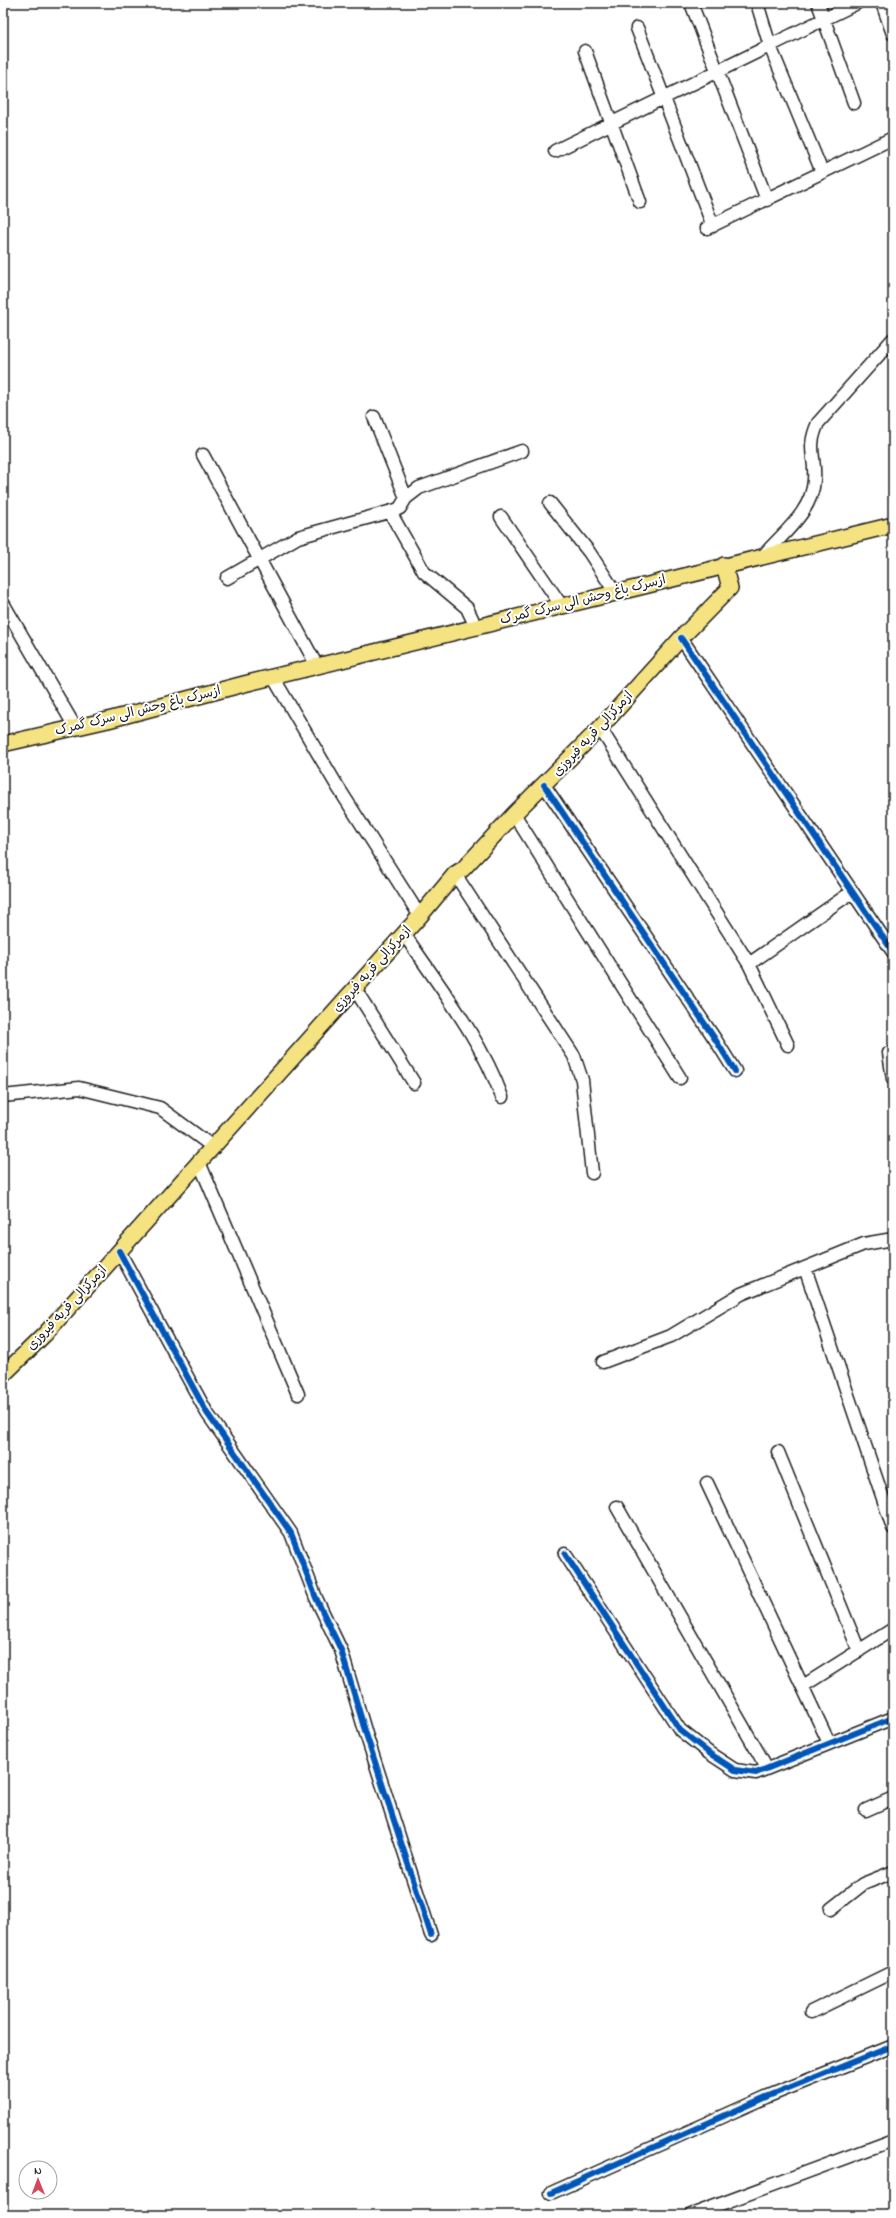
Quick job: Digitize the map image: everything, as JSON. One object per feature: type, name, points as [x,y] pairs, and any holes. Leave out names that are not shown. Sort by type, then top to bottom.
[{"type":"main road","name":"ازسرک باغ وحش الی سرک گمرک","points":[[3,744],[116,718],[476,626],[764,555],[893,525]]},
{"type":"main road","name":"ازمرکزالی قریه فیروزی","points":[[3,1375],[45,1334],[355,989],[455,874],[463,869],[514,814],[600,728],[681,638],[730,588],[724,565]]},
{"type":"street","points":[[691,3],[716,72],[767,200]]},
{"type":"street","points":[[757,3],[770,46],[822,172]]},
{"type":"street","points":[[818,3],[854,103]]},
{"type":"street","points":[[555,151],[857,3]]},
{"type":"street","points":[[882,3],[893,34]]},
{"type":"street","points":[[636,28],[710,227],[893,138]]},
{"type":"street","points":[[585,51],[610,124],[640,202]]},
{"type":"street","points":[[764,555],[807,506],[813,493],[814,478],[812,438],[818,423],[893,339]]},
{"type":"street","points":[[374,417],[406,498]]},
{"type":"street","points":[[226,578],[298,537],[390,512],[400,508],[406,498],[419,488],[522,451]]},
{"type":"street","points":[[203,455],[318,666]]},
{"type":"street","points":[[550,503],[589,552],[614,592]]},
{"type":"street","points":[[390,512],[424,572],[468,608],[476,626]]},
{"type":"street","points":[[501,517],[561,605]]},
{"type":"street","points":[[3,603],[75,727]]},
{"type":"street","points":[[681,638],[893,952]]},
{"type":"street","points":[[273,677],[336,784],[420,916]]},
{"type":"street","points":[[600,728],[749,964],[767,998],[788,1045]]},
{"type":"street","points":[[544,785],[715,1038],[735,1071]]},
{"type":"street","points":[[514,814],[680,1078]]},
{"type":"street","points":[[455,874],[572,1051],[582,1080],[592,1174]]},
{"type":"street","points":[[749,964],[852,892]]},
{"type":"street","points":[[404,934],[479,1047],[492,1071],[502,1097]]},
{"type":"street","points":[[355,989],[414,1083]]},
{"type":"street","points":[[889,1053],[893,1079]]},
{"type":"street","points":[[3,1096],[79,1088],[160,1108],[213,1147]]},
{"type":"street","points":[[199,1162],[298,1394]]},
{"type":"street","points":[[603,1362],[672,1336],[741,1294],[864,1244],[893,1239]]},
{"type":"street","points":[[119,1251],[207,1414],[291,1533],[316,1598],[341,1650],[366,1734],[432,1935]]},
{"type":"street","points":[[804,1268],[893,1528]]},
{"type":"street","points":[[778,1452],[859,1651]]},
{"type":"street","points":[[707,1483],[830,1743]]},
{"type":"street","points":[[616,1508],[767,1768]]},
{"type":"street","points":[[565,1554],[680,1730],[735,1770],[756,1773],[893,1718]]},
{"type":"street","points":[[803,1686],[893,1629]]},
{"type":"street","points":[[866,1810],[893,1798]]},
{"type":"street","points":[[831,1910],[863,1884],[893,1872]]},
{"type":"street","points":[[811,2012],[893,1972]]},
{"type":"street","points":[[551,2193],[766,2097],[893,2046]]},
{"type":"street","points":[[691,2215],[893,2140]]},
{"type":"cycle path","points":[[681,638],[893,952]]},
{"type":"cycle path","points":[[544,785],[735,1071]]},
{"type":"cycle path","points":[[119,1251],[207,1413],[291,1533],[316,1598],[341,1650],[366,1734],[431,1935]]},
{"type":"cycle path","points":[[565,1554],[680,1730],[709,1753],[735,1770],[756,1773],[893,1718]]},
{"type":"cycle path","points":[[551,2193],[766,2097],[893,2046]]}]
